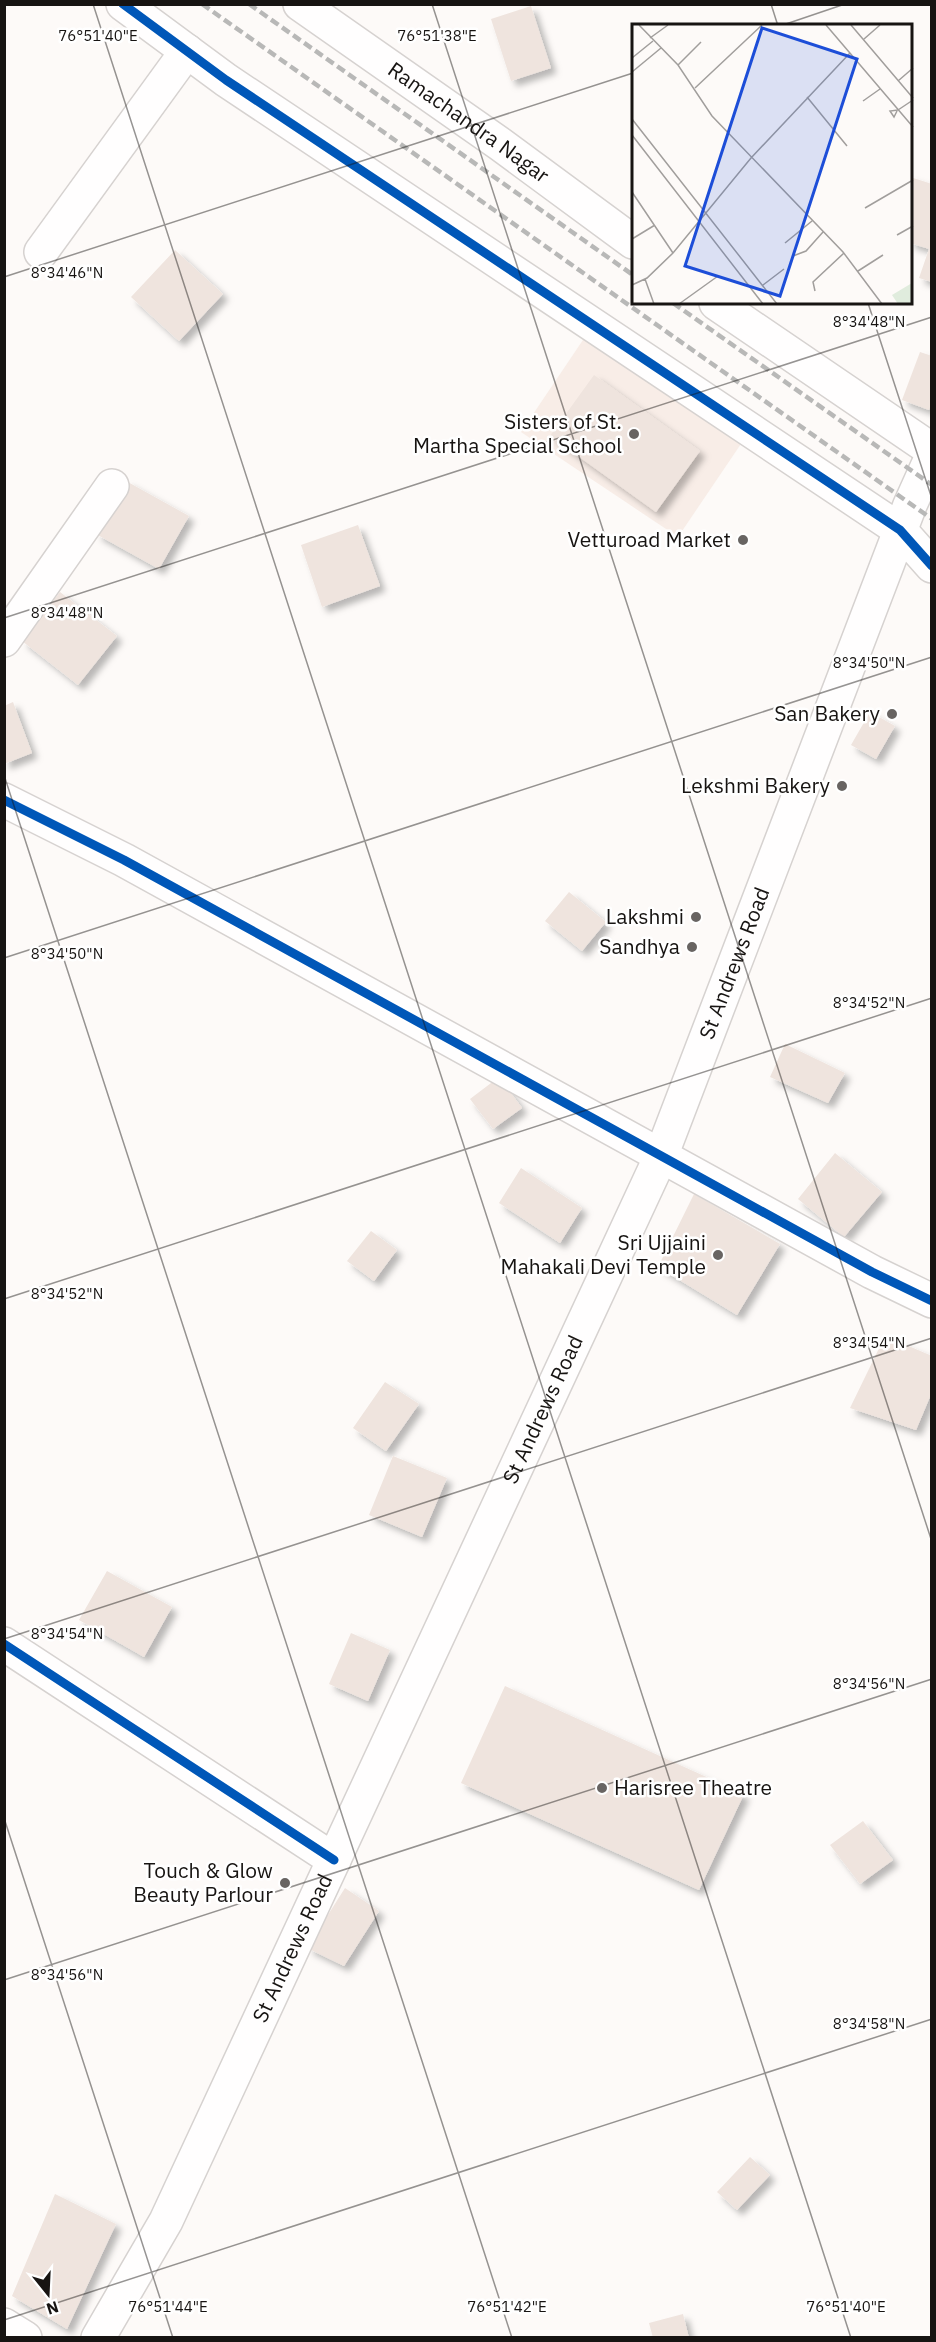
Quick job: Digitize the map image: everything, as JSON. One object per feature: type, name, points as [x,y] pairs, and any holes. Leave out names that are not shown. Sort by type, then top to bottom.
[{"type":"street","points":[[123,4],[255,100],[900,530],[932,566]]},
{"type":"street","name":"Ramachandra Nagar","points":[[300,4],[490,137],[632,241]]},
{"type":"street","points":[[41,252],[187,51]]},
{"type":"street","points":[[717,304],[932,450]]},
{"type":"street","name":"St Andrews Road","points":[[98,2337],[166,2221],[661,1156],[900,530],[932,456]]},
{"type":"street","points":[[4,640],[112,486]]},
{"type":"street","points":[[4,800],[135,866],[872,1272],[932,1301]]},
{"type":"street","points":[[4,1644],[334,1860]]},
{"type":"street","points":[[4,2325],[25,2337]]},
{"type":"shaded area","name":"Sisters of St. Martha Special School","points":[[589,331],[747,435],[678,537],[521,432]]},
{"type":"building","points":[[531,6],[551,68],[511,81],[491,19]]},
{"type":"building","points":[[912,178],[932,184],[932,282],[919,278],[929,249],[912,244]]},
{"type":"building","points":[[175,250],[223,294],[179,341],[131,297]]},
{"type":"building","points":[[920,352],[932,356],[932,402],[929,410],[902,400]]},
{"type":"building","name":"Sisters of St. Martha Special School","points":[[594,375],[700,451],[656,512],[550,436]]},
{"type":"building","points":[[126,481],[189,516],[159,569],[96,534]]},
{"type":"building","points":[[358,525],[380,586],[322,607],[301,545]]},
{"type":"building","points":[[60,592],[117,636],[78,685],[22,641]]},
{"type":"building","points":[[13,702],[32,753],[4,764],[4,706]]},
{"type":"building","points":[[870,712],[895,726],[876,759],[851,745]]},
{"type":"building","points":[[569,892],[606,922],[582,951],[545,921]]},
{"type":"building","points":[[785,1044],[845,1073],[828,1103],[770,1077]]},
{"type":"building","points":[[499,1077],[522,1108],[493,1129],[470,1099]]},
{"type":"building","points":[[835,1153],[882,1192],[844,1237],[798,1199]]},
{"type":"building","points":[[521,1168],[582,1208],[560,1243],[499,1203]]},
{"type":"building","name":"Sri Ujjaini Mahakali Devi Temple","points":[[694,1194],[780,1244],[737,1315],[658,1267]]},
{"type":"building","points":[[371,1231],[397,1250],[374,1281],[347,1261]]},
{"type":"building","points":[[885,1336],[932,1356],[932,1392],[916,1430],[850,1408]]},
{"type":"building","points":[[385,1382],[419,1404],[386,1451],[353,1428]]},
{"type":"building","points":[[393,1456],[447,1478],[422,1537],[369,1515]]},
{"type":"building","points":[[107,1571],[172,1607],[144,1657],[79,1620]]},
{"type":"building","points":[[351,1633],[390,1650],[368,1701],[329,1684]]},
{"type":"building","name":"Harisree Theatre","points":[[505,1686],[744,1794],[699,1890],[461,1783]]},
{"type":"building","points":[[863,1821],[893,1860],[860,1884],[830,1845]]},
{"type":"building","points":[[345,1888],[379,1911],[344,1966],[307,1948]]},
{"type":"building","points":[[750,2157],[770,2175],[737,2210],[717,2192]]},
{"type":"building","points":[[55,2194],[116,2224],[67,2329],[12,2296]]},
{"type":"building","points":[[683,2314],[689,2338],[653,2338],[649,2323]]},
{"type":"railway","points":[[202,4],[932,519]]},
{"type":"railway","points":[[249,4],[632,274]]},
{"type":"railway","points":[[674,304],[932,485]]},
{"type":"cycle path","points":[[123,4],[226,80],[900,530],[932,566]]},
{"type":"cycle path","points":[[4,800],[124,860],[872,1272],[932,1301]]},
{"type":"cycle path","points":[[4,1644],[334,1860]]},
{"type":"place","name":"Sisters of St. Martha Special School","points":[[634,434]]},
{"type":"place","name":"Vetturoad Market","points":[[743,540]]},
{"type":"place","name":"San Bakery","points":[[892,714]]},
{"type":"place","name":"Lekshmi Bakery","points":[[842,786]]},
{"type":"place","name":"Lakshmi","points":[[696,917]]},
{"type":"place","name":"Sandhya","points":[[692,947]]},
{"type":"place","name":"Sri Ujjaini Mahakali Devi Temple","points":[[718,1255]]},
{"type":"place","name":"Harisree Theatre","points":[[602,1788]]},
{"type":"place","name":"Touch & Glow Beauty Parlour","points":[[285,1883]]}]
